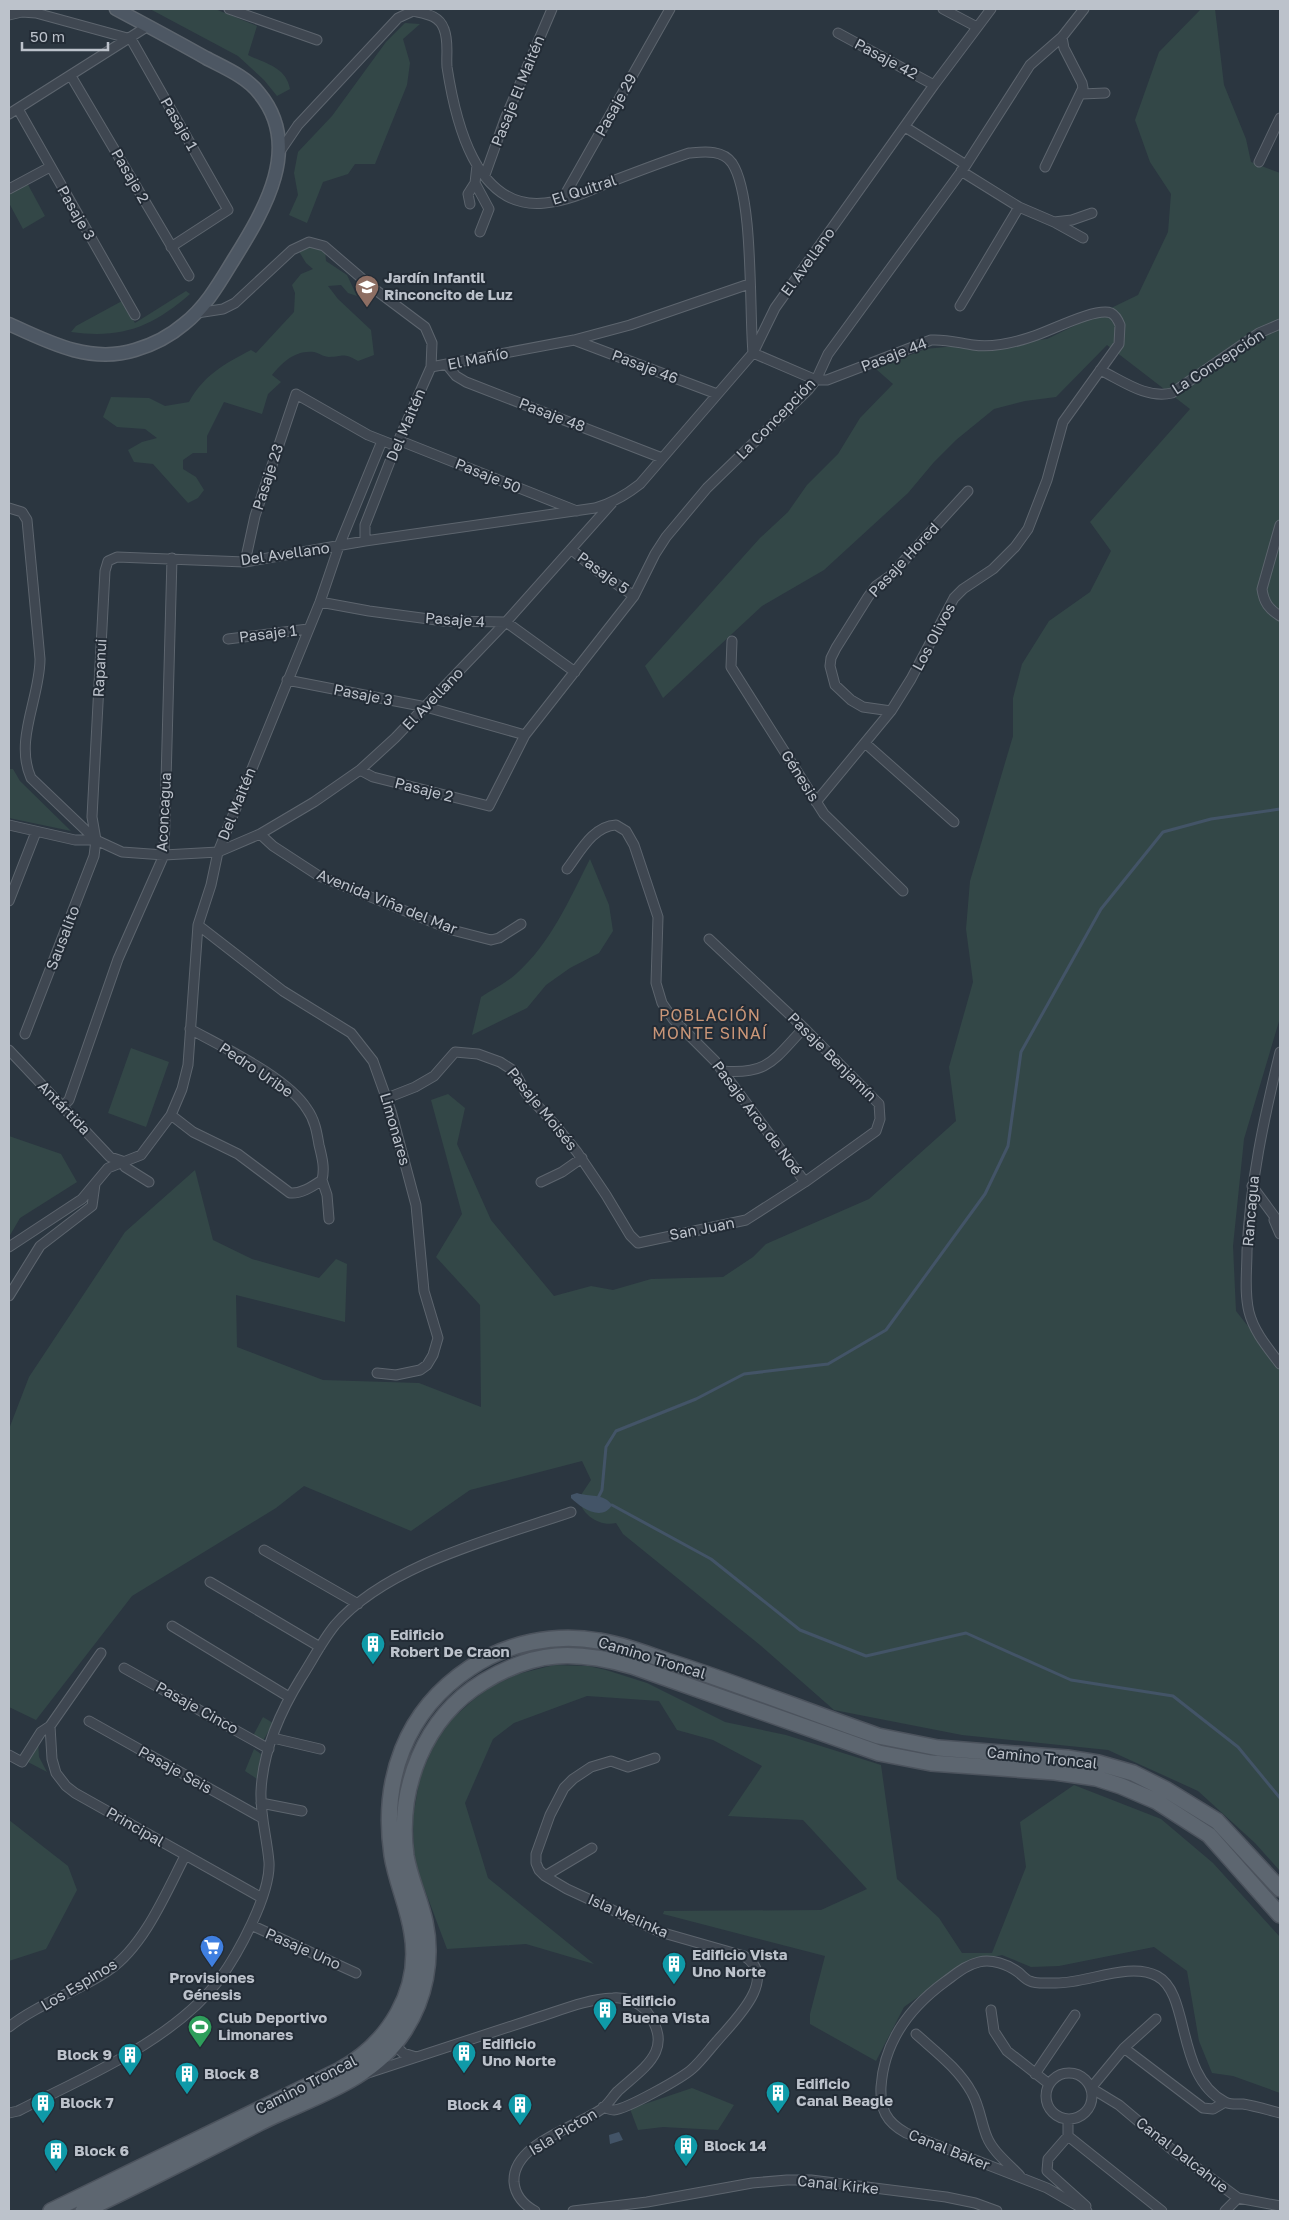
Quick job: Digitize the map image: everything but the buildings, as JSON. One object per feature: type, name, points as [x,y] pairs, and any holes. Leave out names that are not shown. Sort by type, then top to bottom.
[{"type":"main road","name":"Camino Troncal","points":[[100,2202],[340,2070],[365,2054],[386,2034],[406,1995],[413,1959],[412,1934],[392,1857],[388,1816],[392,1783],[401,1752],[416,1722],[448,1684],[484,1659],[527,1643],[563,1638],[617,1645],[726,1681],[878,1736],[904,1742],[981,1752],[1066,1758],[1098,1763],[1133,1773],[1165,1789],[1218,1822],[1280,1889]]},
{"type":"main road","name":"Camino Troncal","points":[[100,2202],[358,2076],[371,2067],[394,2044],[404,2031],[418,2005],[427,1966],[426,1927],[410,1872],[404,1831],[408,1792],[420,1755],[445,1715],[474,1688],[507,1669],[554,1656],[570,1654],[600,1657],[632,1666],[879,1753],[931,1763],[1055,1772],[1096,1778],[1121,1786],[1156,1801],[1208,1835],[1280,1915]]},
{"type":"main road","points":[[51,2211],[100,2202]]},
{"type":"main road","points":[[83,2211],[100,2202]]},
{"type":"street","points":[[9,324],[58,346],[82,353],[106,355],[133,351],[156,342],[184,325],[197,313],[221,280],[260,216],[275,179],[279,153],[278,128],[271,111],[259,92],[222,67],[116,9]]},
{"type":"street","points":[[229,9],[317,40]]},
{"type":"street","name":"Pasaje El Maitén","points":[[485,175],[505,118],[552,9]]},
{"type":"street","name":"Pasaje 29","points":[[562,200],[670,9]]},
{"type":"street","points":[[943,9],[977,27]]},
{"type":"street","name":"El Avellano","points":[[218,852],[260,834],[314,802],[360,770],[426,707],[572,550],[612,503],[640,484],[753,353],[775,308],[934,85],[991,9]]},
{"type":"street","name":"La Concepción","points":[[489,806],[526,735],[634,596],[655,554],[666,537],[708,488],[769,430],[816,380],[828,354],[963,168],[1030,65],[1062,37],[1084,9]]},
{"type":"street","name":"El Quitral","points":[[279,153],[298,125],[398,18],[413,11],[436,17],[444,28],[448,46],[447,64],[455,114],[470,154],[485,175],[503,194],[524,203],[544,204],[562,200],[689,153],[708,151],[722,156],[731,162],[742,196],[748,247],[753,353]]},
{"type":"street","points":[[9,15],[22,12],[36,12],[131,38]]},
{"type":"street","points":[[9,114],[148,26]]},
{"type":"street","name":"Pasaje 42","points":[[838,33],[934,85]]},
{"type":"street","points":[[1045,167],[1082,94],[1082,83],[1064,48],[1062,37]]},
{"type":"street","name":"Pasaje 1","points":[[131,38],[228,210],[171,247]]},
{"type":"street","name":"Pasaje 2","points":[[71,76],[188,276]]},
{"type":"street","points":[[1082,94],[1105,93]]},
{"type":"street","name":"Pasaje 3","points":[[18,109],[135,316]]},
{"type":"street","points":[[1259,162],[1280,118]]},
{"type":"street","points":[[905,127],[1019,208],[1054,222],[1083,238]]},
{"type":"street","points":[[470,204],[468,194],[475,183],[477,164]]},
{"type":"street","points":[[9,189],[50,167]]},
{"type":"street","points":[[475,183],[489,209],[480,232]]},
{"type":"street","points":[[960,306],[1019,208]]},
{"type":"street","points":[[1054,222],[1072,220],[1092,213]]},
{"type":"street","name":"El Mañío","points":[[197,313],[223,309],[235,303],[292,250],[309,242],[318,243],[425,327],[432,343],[431,367],[574,340],[630,325],[749,284]]},
{"type":"street","name":"Pasaje 44","points":[[816,380],[827,380],[931,340],[942,339],[980,346],[997,346],[1018,342],[1097,313],[1112,313],[1120,324],[1119,344],[1100,370]]},
{"type":"street","name":"La Concepción","points":[[1100,370],[1148,394],[1160,396],[1172,393],[1259,333],[1280,324]]},
{"type":"street","name":"Pasaje 46","points":[[574,340],[717,394]]},
{"type":"street","points":[[753,353],[816,380]]},
{"type":"street","name":"Pasaje 48","points":[[447,365],[456,376],[466,382],[662,458]]},
{"type":"street","name":"Del Maitén","points":[[365,541],[365,525],[397,443],[431,367]]},
{"type":"street","name":"Los Olivos","points":[[816,802],[891,711],[911,679],[954,598],[963,589],[993,569],[1015,547],[1028,529],[1048,480],[1060,429],[1065,418],[1100,370]]},
{"type":"street","name":"Pasaje 50","points":[[296,394],[382,441],[397,443],[577,511]]},
{"type":"street","name":"Pasaje 23","points":[[245,562],[255,516],[296,394]]},
{"type":"street","name":"Del Maitén","points":[[9,1247],[82,1199],[108,1168],[141,1155],[171,1115],[182,1089],[188,1065],[198,925],[214,875],[218,852],[320,602],[339,546],[382,441]]},
{"type":"street","name":"Pasaje Hored","points":[[891,711],[863,706],[842,692],[835,685],[831,674],[831,658],[876,586],[890,576],[968,491]]},
{"type":"street","name":"El Avellano","points":[[339,546],[577,511],[612,503]]},
{"type":"street","points":[[9,508],[22,512],[27,520],[40,671],[27,733],[26,763],[31,778],[96,840],[122,852],[164,855],[218,852]]},
{"type":"street","points":[[1280,525],[1262,589],[1263,599],[1270,610],[1280,616]]},
{"type":"street","name":"Del Avellano","points":[[172,558],[245,562],[339,546]]},
{"type":"street","name":"Pasaje 5","points":[[572,550],[596,570],[634,596]]},
{"type":"street","name":"Rapanui","points":[[96,840],[92,816],[108,561],[117,557],[172,558]]},
{"type":"street","name":"Aconcagua","points":[[63,1106],[69,1100],[118,959],[164,855],[172,558]]},
{"type":"street","name":"Pasaje 4","points":[[320,602],[444,621],[506,622],[575,672]]},
{"type":"street","name":"Pasaje 1","points":[[228,639],[308,629]]},
{"type":"street","name":"Génesis","points":[[732,641],[731,667],[824,814],[903,891]]},
{"type":"street","name":"Pasaje 3","points":[[287,680],[426,707],[526,735]]},
{"type":"street","points":[[864,743],[954,822]]},
{"type":"street","name":"Pasaje 2","points":[[360,770],[373,777],[489,806]]},
{"type":"street","points":[[9,825],[75,840],[96,840]]},
{"type":"street","name":"Pasaje Arca de Noé","points":[[567,869],[600,829],[616,825],[626,831],[634,845],[658,917],[656,983],[660,999],[673,1019],[708,1052],[805,1182]]},
{"type":"street","points":[[9,902],[36,832]]},
{"type":"street","name":"Avenida Viña del Mar","points":[[260,834],[273,846],[319,876],[452,930],[491,940],[499,938],[521,924]]},
{"type":"street","name":"Sausalito","points":[[25,1034],[94,856],[96,840]]},
{"type":"street","name":"Limonares","points":[[198,925],[283,991],[351,1033],[373,1061],[387,1098],[416,1205],[424,1291],[438,1338],[430,1360],[420,1370],[396,1376],[377,1373]]},
{"type":"street","name":"Pasaje Benjamín","points":[[709,939],[804,1028],[879,1104],[880,1118]]},
{"type":"street","points":[[722,1071],[750,1071],[768,1064],[804,1028]]},
{"type":"street","name":"Pedro Uribe","points":[[190,1029],[277,1080],[300,1100],[306,1108],[316,1127],[324,1165],[322,1180],[327,1196],[329,1219]]},
{"type":"street","name":"Antártida","points":[[9,1050],[110,1157],[122,1161],[125,1167],[150,1182]]},
{"type":"street","name":"Pasaje Moisés","points":[[387,1098],[415,1087],[434,1076],[455,1052],[478,1054],[500,1062],[514,1071],[526,1093],[582,1158],[630,1235],[638,1243]]},
{"type":"street","name":"Rancagua","points":[[1280,1052],[1259,1140],[1252,1186],[1246,1296],[1250,1314],[1259,1336],[1280,1364]]},
{"type":"street","points":[[171,1115],[193,1132],[238,1154],[290,1193],[296,1193],[311,1187],[322,1180]]},
{"type":"street","name":"San Juan","points":[[638,1243],[746,1220],[805,1182],[876,1131],[880,1118]]},
{"type":"street","points":[[542,1182],[562,1172],[582,1158]]},
{"type":"street","points":[[9,1296],[40,1246],[92,1206],[95,1184]]},
{"type":"street","points":[[1252,1186],[1280,1224]]},
{"type":"street","points":[[1272,1215],[1280,1234]]},
{"type":"street","points":[[9,2113],[18,2111],[113,2062],[183,2017],[208,1994],[219,1979],[251,1925],[262,1898],[269,1872],[261,1803],[263,1772],[268,1749],[289,1697],[335,1625],[368,1596],[428,1562],[571,1512]]},
{"type":"street","points":[[264,1550],[358,1604]]},
{"type":"street","points":[[210,1582],[320,1647]]},
{"type":"street","points":[[172,1626],[289,1697]]},
{"type":"street","points":[[9,1755],[22,1762],[41,1732],[50,1726],[101,1653]]},
{"type":"street","name":"Pasaje Cinco","points":[[124,1668],[268,1749]]},
{"type":"street","name":"Pasaje Seis","points":[[89,1721],[262,1818]]},
{"type":"street","name":"Principal","points":[[50,1726],[52,1759],[56,1773],[66,1786],[185,1856],[262,1898]]},
{"type":"street","points":[[273,1738],[320,1750]]},
{"type":"street","points":[[592,1848],[545,1876],[536,1863],[536,1854],[550,1815],[564,1788],[591,1766],[611,1761],[628,1767],[656,1758]]},
{"type":"street","points":[[261,1803],[302,1811]]},
{"type":"street","name":"Los Espinos","points":[[9,2027],[100,1976],[122,1960],[161,1904],[185,1856]]},
{"type":"street","name":"Isla Melinka","points":[[545,1876],[660,1932],[744,1956],[752,1961],[756,1968],[757,1986],[750,2001],[692,2070],[666,2087],[614,2110],[603,2108]]},
{"type":"street","name":"Pasaje Uno","points":[[251,1925],[356,1973]]},
{"type":"street","name":"Canal Baker","points":[[1087,2211],[1047,2188],[906,2133],[893,2126],[885,2114],[881,2096],[882,2072],[890,2044],[901,2025],[917,2004],[966,1967],[980,1962],[994,1961],[1016,1970],[1030,1982],[1065,1984],[1121,1972],[1139,1971],[1157,1976],[1174,1993],[1184,2037],[1199,2078],[1225,2102]]},
{"type":"street","name":"Isla Picton","points":[[358,2076],[416,2058],[494,2030],[581,2004],[613,1998],[626,1999],[637,2003],[646,2011],[657,2032],[658,2046],[654,2058],[603,2108],[536,2145],[519,2163],[515,2170],[515,2188],[519,2197],[535,2211]]},
{"type":"street","points":[[991,2010],[994,2030],[1007,2051],[1049,2084],[1046,2091],[1048,2105],[1053,2113],[1068,2119],[1084,2113],[1091,2104],[1091,2088],[1124,2048],[1156,2019]]},
{"type":"street","points":[[1035,2074],[1075,2015]]},
{"type":"street","points":[[916,2034],[953,2068],[972,2093],[981,2113],[986,2136],[992,2147],[1022,2178]]},
{"type":"street","points":[[394,2044],[403,2053],[416,2058]]},
{"type":"street","points":[[1124,2048],[1203,2108],[1212,2109],[1225,2102],[1280,2113]]},
{"type":"street","name":"Canal Dalcahue","points":[[1049,2084],[1060,2074],[1071,2073],[1079,2075],[1087,2081],[1091,2088],[1118,2105],[1170,2148],[1238,2198],[1280,2206]]},
{"type":"street","points":[[1068,2119],[1068,2136],[1048,2159],[1047,2171],[1091,2211]]},
{"type":"street","points":[[1068,2136],[1162,2211]]},
{"type":"street","name":"Canal Kirke","points":[[573,2211],[647,2202],[752,2182],[811,2180],[946,2197],[975,2203],[997,2211]]},
{"type":"street","points":[[1225,2211],[1238,2198]]},
{"type":"green space","points":[[150,9],[215,9],[257,26],[248,55],[280,71],[288,82],[290,89],[277,96],[264,80],[238,56]]},
{"type":"green space","points":[[1201,9],[1215,9],[1224,85],[1246,139],[1251,162],[1280,173],[1280,1018],[1244,1139],[1233,1246],[1236,1311],[1280,1367],[1280,1871],[1255,1843],[1198,1791],[1108,1750],[962,1735],[834,1710],[760,1645],[623,1534],[616,1523],[604,1523],[587,1514],[583,1510],[579,1498],[591,1480],[582,1461],[470,1490],[411,1531],[304,1486],[276,1508],[132,1596],[36,1720],[9,1707],[9,1429],[29,1377],[125,1232],[195,1170],[213,1240],[252,1259],[319,1278],[336,1259],[347,1264],[345,1322],[236,1295],[237,1347],[323,1380],[419,1383],[481,1407],[480,1305],[436,1257],[462,1214],[431,1100],[448,1094],[465,1108],[457,1144],[491,1220],[554,1296],[591,1286],[613,1290],[651,1279],[723,1277],[753,1257],[766,1244],[869,1199],[956,1121],[949,1067],[973,982],[966,929],[970,881],[1013,736],[1013,698],[1022,664],[1049,621],[1090,592],[1111,551],[1090,522],[1190,409],[1107,345],[1056,397],[1025,401],[994,409],[956,440],[934,462],[908,493],[824,570],[762,606],[663,698],[645,666],[760,538],[788,512],[807,485],[838,454],[860,418],[893,384],[876,369],[925,349],[987,343],[986,346],[1047,339],[1138,295],[1168,232],[1171,194],[1150,162],[1135,120],[1159,52]]},
{"type":"green space","points":[[405,23],[420,24],[403,39],[410,63],[407,85],[375,164],[355,164],[348,174],[323,182],[307,223],[289,215],[298,195],[294,173],[298,152],[332,116],[386,42]]},
{"type":"green space","points":[[26,181],[45,216],[23,229],[9,203],[9,190]]},
{"type":"green space","points":[[314,242],[325,250],[326,261],[347,275],[357,296],[348,293],[341,285],[328,286],[338,299],[371,330],[374,355],[358,361],[345,356],[329,357],[314,352],[301,353],[285,361],[272,375],[281,382],[268,394],[262,414],[224,402],[207,436],[207,453],[193,453],[183,460],[183,469],[196,477],[204,490],[198,498],[188,503],[153,464],[134,462],[128,450],[142,442],[157,438],[145,429],[117,427],[103,417],[111,397],[149,398],[165,406],[189,402],[201,384],[215,371],[251,350],[256,353],[294,312],[295,293],[292,285],[301,274],[313,269],[306,263],[295,245]]},
{"type":"green space","points":[[186,291],[190,294],[163,315],[135,328],[106,334],[71,332],[76,326],[122,301],[135,323]]},
{"type":"green space","points":[[9,769],[13,769],[20,781],[71,831],[9,818]]},
{"type":"green space","points":[[590,859],[609,905],[613,931],[599,953],[570,968],[546,985],[527,1008],[472,1035],[481,997],[512,977],[539,949],[567,905]]},
{"type":"green space","points":[[131,1048],[169,1062],[146,1127],[108,1113]]},
{"type":"green space","points":[[9,1136],[61,1154],[77,1182],[20,1218],[9,1237]]},
{"type":"green space","points":[[554,1665],[588,1666],[606,1670],[647,1683],[725,1722],[786,1735],[881,1765],[897,1879],[939,1918],[962,1953],[992,1953],[1026,1867],[1020,1822],[1074,1785],[1161,1819],[1213,1863],[1280,1937],[1280,2093],[1233,2076],[1212,2073],[1199,2041],[1187,1971],[1154,1947],[1059,1966],[1031,1967],[1002,1955],[964,1964],[904,2007],[876,2061],[810,2024],[810,2014],[825,1956],[663,1914],[664,1911],[821,1910],[867,1889],[803,1820],[728,1816],[762,1766],[713,1740],[677,1730],[659,1701],[587,1696],[514,1723],[493,1739],[465,1803],[488,1878],[594,1964],[526,1944],[447,1949],[414,1861],[413,1817],[420,1777],[435,1743],[452,1719],[472,1701],[490,1687],[518,1674]]},
{"type":"green space","points":[[263,1717],[273,1723],[263,1741],[253,1736]]},
{"type":"green space","points":[[38,1740],[39,1757],[47,1772],[28,1762]]},
{"type":"green space","points":[[254,1749],[261,1754],[257,1779],[245,1771]]},
{"type":"green space","points":[[9,1820],[68,1866],[77,1890],[46,1949],[9,1961]]},
{"type":"green space","points":[[692,2088],[734,2105],[718,2130],[663,2127],[638,2130],[630,2109]]},
{"type":"water","points":[[577,1493],[601,1497],[612,1505],[603,1512],[592,1512],[580,1506],[571,1498],[571,1495]]},
{"type":"water","points":[[619,2132],[623,2140],[610,2144],[609,2135]]},
{"type":"waterway","points":[[598,1498],[602,1490],[606,1447],[616,1431],[696,1399],[744,1374],[828,1364],[886,1330],[985,1194],[1008,1146],[1021,1052],[1101,909],[1163,832],[1211,819],[1280,809]]},
{"type":"waterway","points":[[612,1505],[711,1559],[800,1630],[866,1656],[966,1633],[1071,1680],[1173,1696],[1238,1747],[1280,1798]]},
{"type":"place","name":"Jardín Infantil Rinconcito de Luz","points":[[367,308]]},
{"type":"place","name":"Edificio Robert De Craon","points":[[373,1665]]},
{"type":"place","name":"Provisiones Génesis","points":[[212,1968]]},
{"type":"place","name":"Edificio Vista Uno Norte","points":[[674,1985]]},
{"type":"place","name":"Edificio Buena Vista","points":[[605,2031]]},
{"type":"place","name":"Club Deportivo Limonares","points":[[200,2048]]},
{"type":"place","name":"Edificio Uno Norte","points":[[464,2074]]},
{"type":"place","name":"Block 9","points":[[130,2076]]},
{"type":"place","name":"Block 8","points":[[187,2095]]},
{"type":"place","name":"Edificio Canal Beagle","points":[[778,2114]]},
{"type":"place","name":"Block 7","points":[[43,2124]]},
{"type":"place","name":"Block 4","points":[[520,2126]]},
{"type":"place","name":"Block 14","points":[[686,2167]]},
{"type":"place","name":"Block 6","points":[[56,2172]]},
{"type":"district","name":"POBLACIÓN MONTE SINAÍ","points":[[710,1024]]}]
